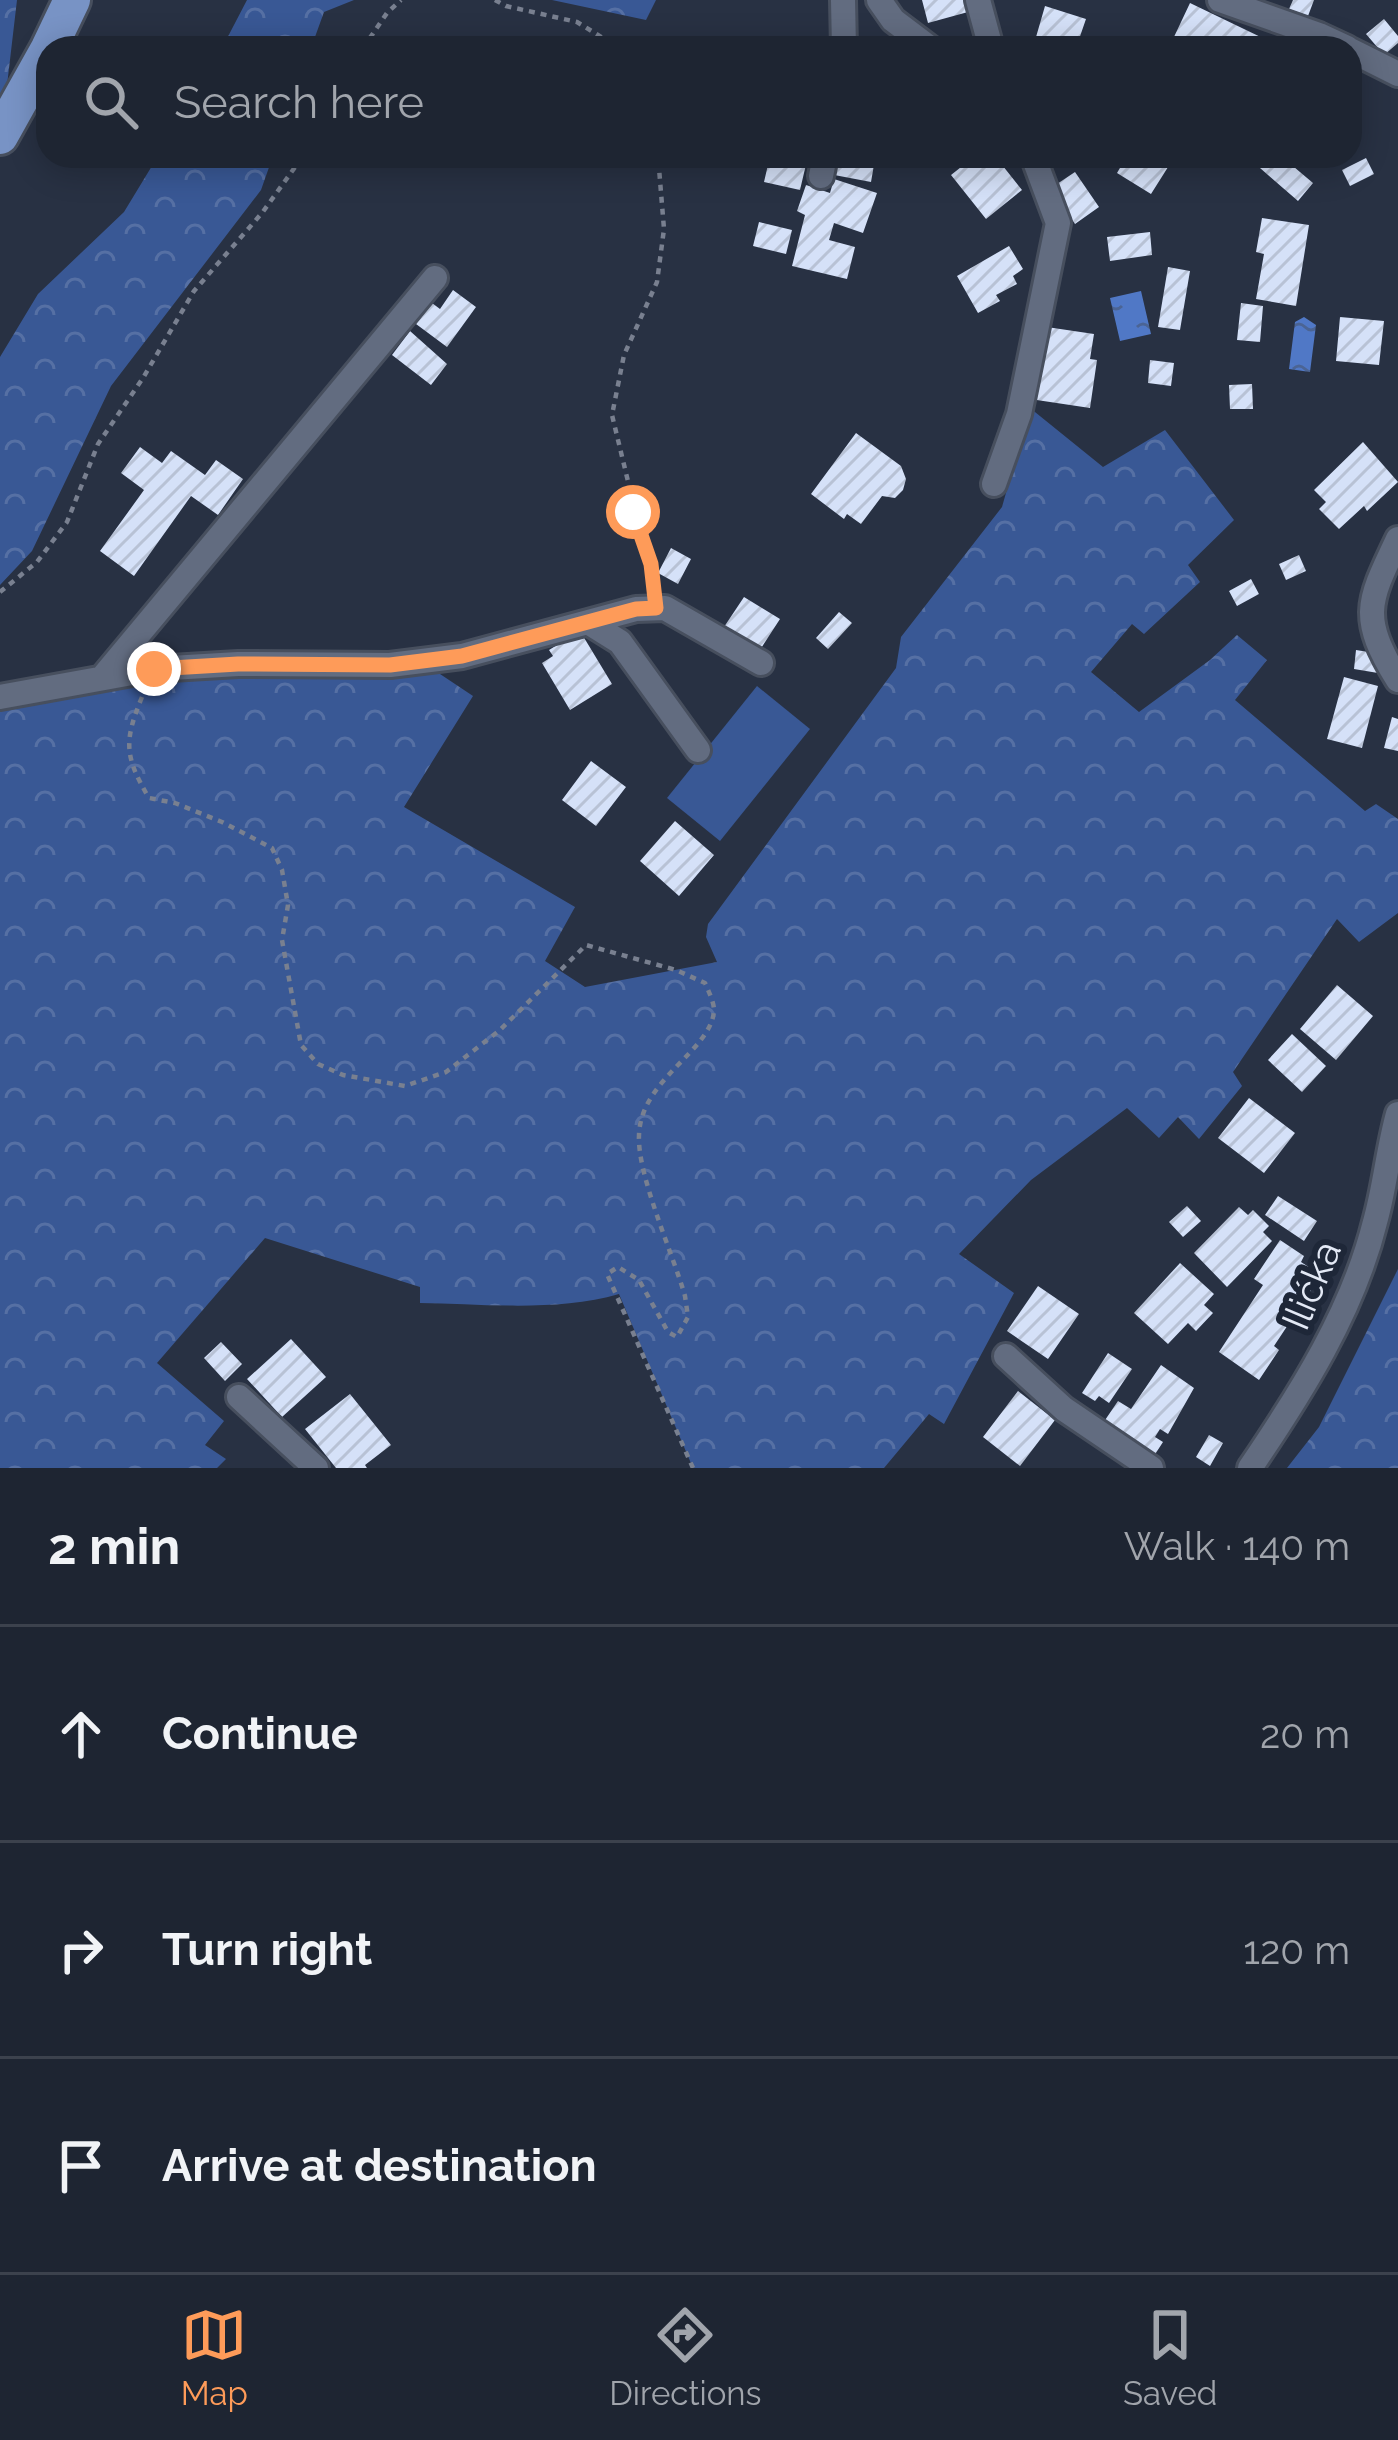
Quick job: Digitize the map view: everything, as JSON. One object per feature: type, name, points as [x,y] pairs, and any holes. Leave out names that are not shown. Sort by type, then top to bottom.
[{"type":"main road","points":[[55,36],[72,0]]},
{"type":"main road","points":[[0,136],[36,72]]},
{"type":"street","points":[[843,0],[844,36]]},
{"type":"street","points":[[879,0],[893,20],[914,36]]},
{"type":"street","points":[[978,0],[988,36]]},
{"type":"street","points":[[1220,0],[1303,36]]},
{"type":"street","points":[[1362,58],[1397,80]]},
{"type":"street","points":[[994,484],[1019,414],[1058,223],[1037,168]]},
{"type":"street","points":[[102,678],[435,278]]},
{"type":"street","points":[[1398,539],[1372,594],[1371,628],[1398,680]]},
{"type":"street","points":[[0,697],[154,669],[390,665],[462,656],[636,609],[656,608],[665,608],[760,663]]},
{"type":"street","points":[[588,622],[620,642],[698,750]]},
{"type":"street","name":"Ilićka","points":[[1250,1468],[1318,1360],[1355,1280],[1375,1223],[1398,1114]]},
{"type":"street","points":[[1006,1356],[1064,1409],[1151,1468]]},
{"type":"street","points":[[239,1397],[316,1468]]},
{"type":"path","points":[[371,36],[401,0]]},
{"type":"path","points":[[495,0],[506,7],[577,22],[600,36]]},
{"type":"path","points":[[0,592],[37,562],[67,522],[98,445],[194,291],[294,168]]},
{"type":"path","points":[[656,608],[651,564],[633,512],[612,415],[623,355],[657,282],[664,230],[659,168]]},
{"type":"path","points":[[154,669],[126,738],[132,771],[149,798],[222,822],[272,848],[288,904],[281,940],[301,1045],[319,1064],[343,1075],[406,1086],[446,1072],[500,1030],[586,945],[705,983],[714,1010],[704,1035],[646,1102],[639,1136],[685,1296],[688,1317],[677,1337],[668,1332],[639,1280],[618,1267],[607,1274],[693,1468]]},
{"type":"green space","points":[[0,0],[17,0],[0,145]]},
{"type":"green space","points":[[247,0],[354,0],[324,12],[315,36],[228,36]]},
{"type":"green space","points":[[552,0],[656,0],[646,20]]},
{"type":"green space","points":[[151,168],[269,168],[261,190],[111,386],[32,551],[0,585],[0,357],[38,294],[124,212]]},
{"type":"green space","points":[[1030,408],[1103,467],[1165,430],[1234,520],[1188,565],[1200,582],[1144,634],[1132,624],[1091,672],[1139,712],[1237,635],[1267,660],[1235,700],[1365,811],[1376,804],[1398,819],[1398,913],[1359,942],[1337,919],[1233,1072],[1242,1086],[1199,1139],[1178,1117],[1159,1138],[1127,1108],[1031,1180],[959,1254],[1014,1293],[944,1424],[929,1414],[884,1468],[693,1468],[619,1294],[546,1305],[420,1303],[420,1287],[265,1238],[157,1363],[224,1421],[205,1445],[226,1459],[217,1468],[0,1468],[0,697],[44,687],[410,654],[473,696],[404,807],[575,907],[545,961],[585,987],[717,962],[706,937],[708,924],[896,668],[901,637],[1002,507]]},
{"type":"green space","points":[[757,686],[810,729],[720,841],[667,798]]},
{"type":"green space","points":[[1398,1269],[1398,1468],[1287,1468],[1319,1427]]},
{"type":"water","points":[[1141,291],[1151,334],[1120,341],[1110,298]]},
{"type":"water","points":[[1304,317],[1316,325],[1310,372],[1289,369],[1295,322]]},
{"type":"building","points":[[922,0],[965,0],[968,12],[928,23]]},
{"type":"building","points":[[1293,0],[1314,0],[1308,16],[1289,9]]},
{"type":"building","points":[[1190,3],[1258,36],[1174,36]]},
{"type":"building","points":[[1045,6],[1086,19],[1080,36],[1036,36]]},
{"type":"building","points":[[1384,19],[1398,43],[1384,55],[1366,34]]},
{"type":"building","points":[[1366,158],[1374,174],[1350,186],[1342,170],[1362,168]]},
{"type":"building","points":[[767,168],[805,168],[800,190],[764,182]]},
{"type":"building","points":[[830,168],[873,168],[871,182],[829,174]]},
{"type":"building","points":[[960,168],[1005,168],[1022,190],[986,219],[951,175]]},
{"type":"building","points":[[1120,168],[1167,168],[1151,194],[1117,173]]},
{"type":"building","points":[[1260,168],[1295,168],[1313,183],[1298,201]]},
{"type":"building","points":[[1075,172],[1099,207],[1075,224],[1051,188]]},
{"type":"building","points":[[834,179],[877,193],[863,233],[834,223],[829,240],[855,247],[847,279],[792,266],[805,215],[797,211],[806,185],[830,193]]},
{"type":"building","points":[[1262,218],[1309,225],[1296,306],[1256,299],[1264,254],[1256,252]]},
{"type":"building","points":[[759,222],[792,230],[786,254],[753,246]]},
{"type":"building","points":[[1150,232],[1152,255],[1110,261],[1107,237]]},
{"type":"building","points":[[1009,246],[1023,269],[1013,276],[1017,284],[996,295],[1000,301],[978,313],[957,276]]},
{"type":"building","points":[[1168,267],[1190,271],[1180,330],[1158,327]]},
{"type":"building","points":[[453,290],[476,307],[447,347],[416,324],[432,303],[440,309]]},
{"type":"building","points":[[1241,303],[1263,306],[1260,342],[1237,340]]},
{"type":"building","points":[[1340,317],[1384,321],[1379,365],[1336,361]]},
{"type":"building","points":[[1040,326],[1094,334],[1090,359],[1097,360],[1090,408],[1030,399]]},
{"type":"building","points":[[410,331],[447,364],[431,385],[392,355]]},
{"type":"building","points":[[1150,360],[1174,363],[1171,386],[1148,383]]},
{"type":"building","points":[[1252,384],[1253,409],[1230,409],[1229,385]]},
{"type":"building","points":[[856,433],[901,466],[906,479],[895,498],[882,496],[861,524],[847,514],[844,519],[811,494]]},
{"type":"building","points":[[1363,442],[1398,482],[1339,529],[1319,509],[1326,502],[1314,490]]},
{"type":"building","points":[[140,447],[162,463],[171,451],[205,475],[216,460],[243,479],[218,515],[191,496],[134,576],[100,551],[144,490],[121,473]]},
{"type":"building","points":[[671,548],[691,559],[678,584],[658,573]]},
{"type":"building","points":[[1299,555],[1306,571],[1286,580],[1279,564]]},
{"type":"building","points":[[1251,579],[1259,594],[1237,606],[1229,591]]},
{"type":"building","points":[[744,597],[780,619],[756,656],[720,633]]},
{"type":"building","points":[[839,612],[852,623],[828,649],[816,638]]},
{"type":"building","points":[[580,631],[612,684],[570,710],[542,663],[553,656],[549,650]]},
{"type":"building","points":[[1356,650],[1381,654],[1378,673],[1354,669]]},
{"type":"building","points":[[1344,677],[1378,686],[1362,748],[1327,739]]},
{"type":"building","points":[[1392,717],[1398,719],[1398,751],[1384,748]]},
{"type":"building","points":[[591,761],[626,787],[596,826],[562,800]]},
{"type":"building","points":[[675,821],[714,855],[679,896],[640,861]]},
{"type":"building","points":[[1337,985],[1373,1016],[1336,1060],[1300,1029]]},
{"type":"building","points":[[1292,1034],[1326,1066],[1302,1092],[1268,1060]]},
{"type":"building","points":[[1249,1098],[1295,1133],[1264,1173],[1218,1138]]},
{"type":"building","points":[[1278,1196],[1317,1221],[1304,1241],[1265,1215]]},
{"type":"building","points":[[1187,1206],[1201,1221],[1183,1237],[1169,1222]]},
{"type":"building","points":[[1239,1207],[1248,1215],[1253,1210],[1269,1226],[1263,1232],[1272,1241],[1227,1287],[1194,1253]]},
{"type":"building","points":[[1280,1240],[1321,1275],[1274,1346],[1279,1350],[1259,1380],[1219,1352],[1263,1285],[1254,1279]]},
{"type":"building","points":[[1180,1263],[1214,1294],[1204,1305],[1213,1313],[1196,1331],[1188,1323],[1168,1344],[1134,1313]]},
{"type":"building","points":[[1038,1286],[1079,1314],[1048,1359],[1007,1331]]},
{"type":"building","points":[[291,1339],[326,1377],[282,1417],[247,1379]]},
{"type":"building","points":[[221,1342],[242,1364],[225,1381],[204,1358]]},
{"type":"building","points":[[1108,1353],[1132,1369],[1109,1403],[1082,1393]]},
{"type":"building","points":[[1161,1365],[1194,1388],[1168,1434],[1160,1429],[1155,1437],[1163,1442],[1152,1459],[1101,1426],[1118,1401],[1131,1409]]},
{"type":"building","points":[[1018,1391],[1055,1420],[1020,1466],[983,1437]]},
{"type":"building","points":[[350,1394],[391,1445],[367,1468],[336,1468],[305,1429]]},
{"type":"building","points":[[1209,1435],[1223,1443],[1210,1466],[1196,1457]]},
{"type":"route","points":[[154,669],[390,665],[462,656],[636,609],[656,608],[651,564],[633,512]]}]
